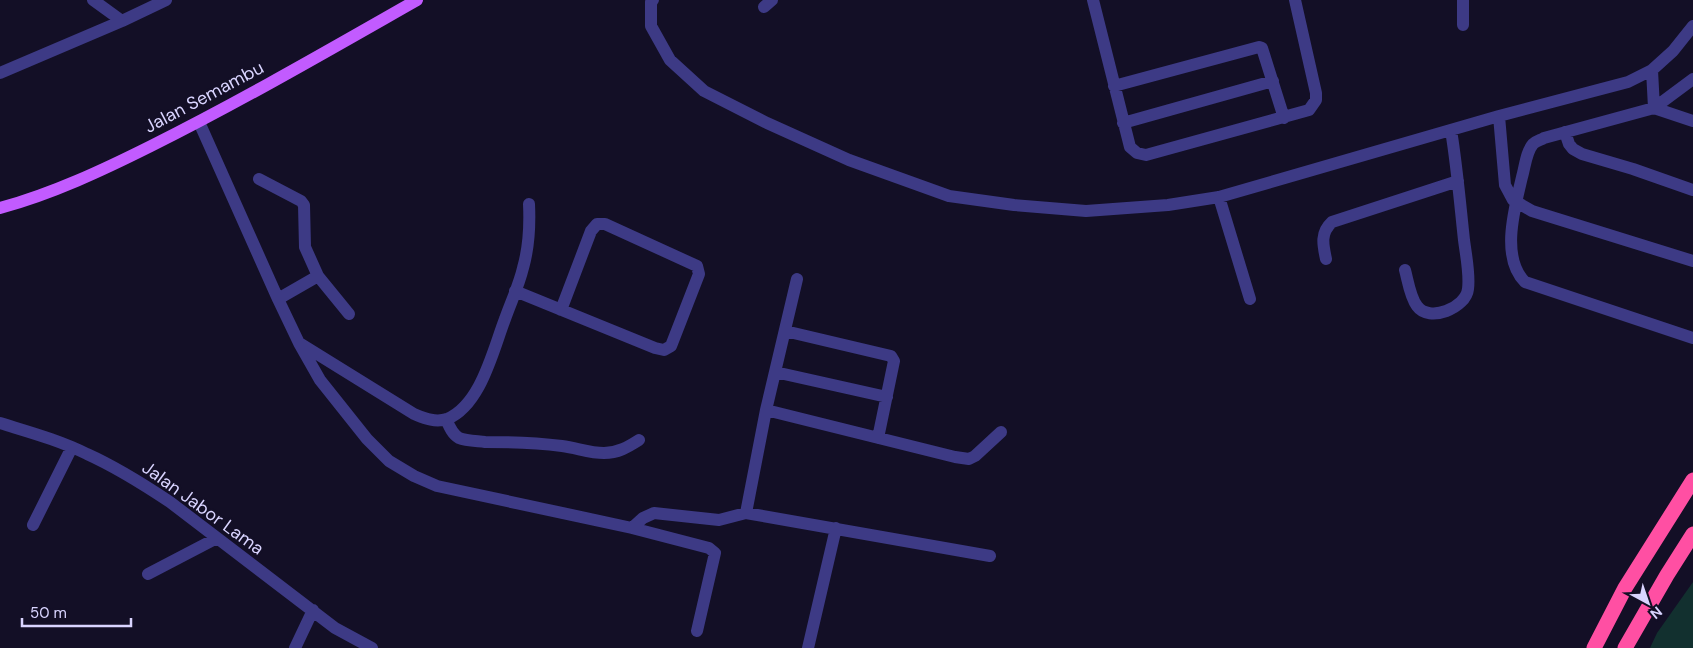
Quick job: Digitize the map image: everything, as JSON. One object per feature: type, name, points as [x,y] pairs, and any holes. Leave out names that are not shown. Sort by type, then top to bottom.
[{"type":"highway","points":[[1594,648],[1625,588],[1693,480]]},
{"type":"highway","points":[[1625,648],[1693,534]]},
{"type":"main road","name":"Jalan Semambu","points":[[0,208],[59,188],[116,163],[199,122],[417,0]]},
{"type":"street","points":[[93,0],[122,21]]},
{"type":"street","points":[[0,73],[122,21],[166,0]]},
{"type":"street","points":[[653,0],[651,2],[651,26],[670,60],[704,91],[766,123],[849,160],[949,196],[1014,205],[1086,211],[1168,205],[1219,197],[1499,116],[1628,82],[1652,70],[1673,52],[1693,26]]},
{"type":"street","points":[[1094,0],[1130,147],[1137,153],[1146,155],[1309,110],[1316,100],[1316,93],[1295,0]]},
{"type":"street","points":[[1463,0],[1463,25]]},
{"type":"street","points":[[1114,86],[1255,46],[1262,48],[1284,118]]},
{"type":"street","points":[[1652,70],[1654,108]]},
{"type":"street","points":[[1693,79],[1654,108],[1544,138],[1534,144],[1528,155],[1516,202],[1511,236],[1514,266],[1519,276],[1525,282],[1693,338]]},
{"type":"street","points":[[1123,123],[1273,81]]},
{"type":"street","points":[[1654,108],[1693,121]]},
{"type":"street","points":[[1499,116],[1505,185],[1509,195],[1516,202],[1532,211],[1693,261]]},
{"type":"street","points":[[199,122],[299,343],[320,380],[367,439],[389,461],[414,476],[437,486],[632,528],[710,548],[715,553],[697,631]]},
{"type":"street","points":[[1405,270],[1414,302],[1425,313],[1431,314],[1456,307],[1468,295],[1467,264],[1458,181],[1450,130]]},
{"type":"street","points":[[1565,132],[1573,150],[1693,190]]},
{"type":"street","points":[[259,180],[301,201],[304,205],[305,247],[318,276],[349,314]]},
{"type":"street","points":[[1326,259],[1323,235],[1326,227],[1332,222],[1342,217],[1458,181]]},
{"type":"street","points":[[1219,197],[1250,299]]},
{"type":"street","points":[[299,343],[414,414],[434,421],[446,419],[460,411],[470,400],[484,376],[523,268],[528,241],[529,204]]},
{"type":"street","points":[[515,291],[561,310],[656,348],[664,350],[671,346],[699,274],[697,266],[605,224],[597,224],[591,231],[561,310]]},
{"type":"street","points":[[278,299],[318,276]]},
{"type":"street","points":[[746,513],[766,410],[796,279]]},
{"type":"street","points":[[784,331],[891,356],[894,361],[878,438]]},
{"type":"street","points":[[775,372],[887,397]]},
{"type":"street","points":[[766,410],[969,459],[975,456],[1001,432]]},
{"type":"street","points":[[446,419],[450,429],[458,438],[476,441],[534,442],[604,453],[617,452],[628,448],[639,440]]},
{"type":"street","name":"Jalan Jabor Lama","points":[[0,423],[72,447],[145,485],[335,628],[372,648]]},
{"type":"street","points":[[33,525],[72,447]]},
{"type":"street","points":[[632,528],[643,518],[654,513],[719,520],[746,513],[990,556]]},
{"type":"street","points":[[808,648],[836,528]]},
{"type":"street","points":[[148,574],[217,538]]},
{"type":"street","points":[[295,648],[313,610]]},
{"type":"green space","points":[[1693,582],[1693,648],[1650,648],[1657,633]]}]
